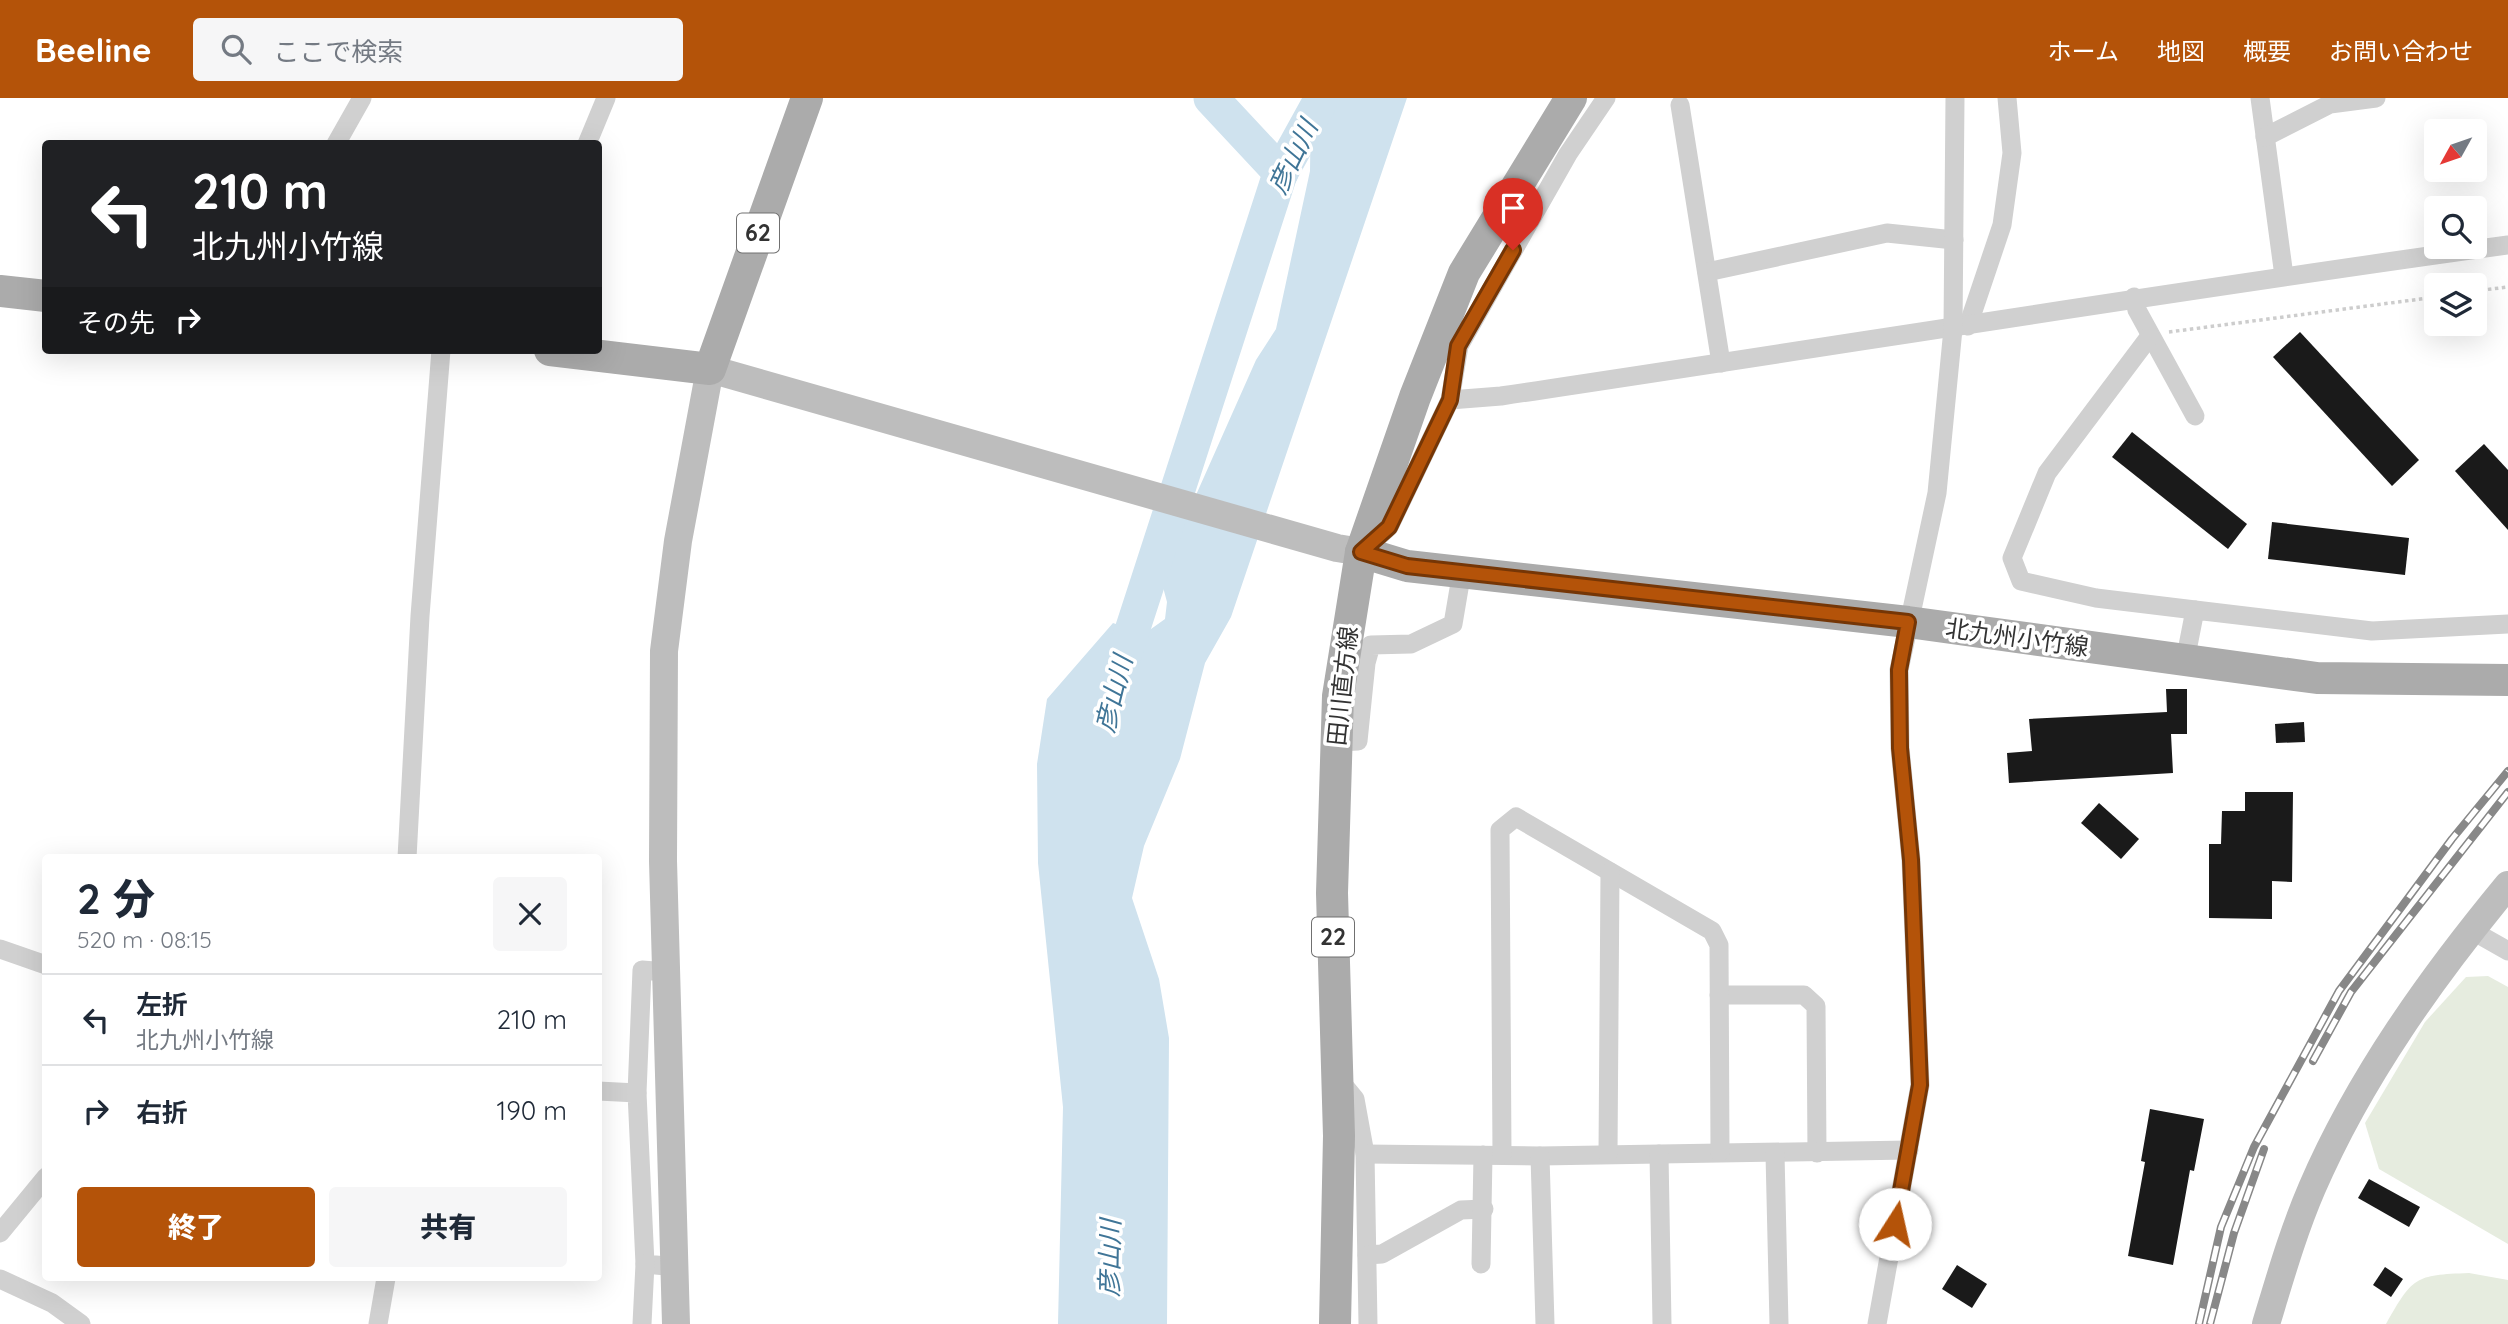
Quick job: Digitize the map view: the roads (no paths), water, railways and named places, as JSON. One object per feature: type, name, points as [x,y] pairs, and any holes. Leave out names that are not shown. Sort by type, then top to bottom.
[{"type":"main road","name":"62","points":[[722,372],[807,98]]},
{"type":"main road","name":"田川直方線","points":[[1335,1324],[1339,1136],[1332,893],[1338,696],[1349,550],[1415,397],[1464,273],[1571,98]]},
{"type":"main road","points":[[0,291],[42,296]]},
{"type":"main road","points":[[581,354],[722,372]]},
{"type":"main road","name":"北九州小竹線","points":[[1349,550],[1407,566],[1908,622],[2317,678],[2508,680]]},
{"type":"street","points":[[337,140],[362,98]]},
{"type":"street","points":[[589,140],[606,98]]},
{"type":"street","points":[[676,1324],[677,1267],[663,861],[664,651],[678,541],[722,372],[1349,550],[1389,527],[1450,400],[1458,346],[1568,154],[1606,98]]},
{"type":"street","points":[[1877,1324],[1920,1085],[1911,860],[1900,748],[1899,670],[1937,493],[1960,327],[1954,240],[1955,98]]},
{"type":"street","points":[[1960,327],[2002,225],[2011,153],[2007,98]]},
{"type":"street","points":[[2260,98],[2284,276]]},
{"type":"street","points":[[2265,137],[2330,104],[2376,98]]},
{"type":"street","points":[[1680,105],[1721,363]]},
{"type":"street","points":[[1707,272],[1887,233],[1954,240]]},
{"type":"street","points":[[1450,400],[1501,396],[1960,327],[2134,297],[2508,245]]},
{"type":"street","points":[[2134,297],[2137,310],[2150,336],[2195,416]]},
{"type":"street","points":[[2150,336],[2047,473],[2012,558],[2021,581],[2096,598],[2372,631],[2508,624]]},
{"type":"street","points":[[407,854],[420,616],[441,354]]},
{"type":"street","points":[[1337,742],[1358,741],[1371,645],[1411,644],[1453,624],[1462,571]]},
{"type":"street","points":[[2185,661],[2196,610]]},
{"type":"street","points":[[1481,1264],[1484,1209],[1493,1154],[1500,830],[1516,817],[1712,931],[1719,945],[1720,1152]]},
{"type":"street","points":[[1608,1154],[1610,872]]},
{"type":"street","points":[[2266,1324],[2312,1189],[2369,1077],[2471,930],[2508,884]]},
{"type":"street","points":[[2471,930],[2508,951]]},
{"type":"street","points":[[0,949],[42,964]]},
{"type":"street","points":[[642,1324],[645,1264],[637,1093],[642,970],[667,972]]},
{"type":"street","points":[[1719,995],[1804,995],[1815,1006],[1817,1153]]},
{"type":"street","points":[[1336,1076],[1355,1099],[1365,1154],[1368,1324]]},
{"type":"street","points":[[602,1091],[637,1093]]},
{"type":"street","points":[[1365,1154],[1540,1156],[1909,1150]]},
{"type":"street","points":[[1659,1154],[1662,1324]]},
{"type":"street","points":[[1775,1154],[1779,1324]]},
{"type":"street","points":[[1540,1156],[1545,1324]]},
{"type":"street","points":[[0,1233],[42,1183]]},
{"type":"street","points":[[1367,1255],[1382,1254],[1461,1210],[1484,1209]]},
{"type":"street","points":[[645,1264],[677,1267]]},
{"type":"street","points":[[0,1279],[52,1303],[80,1324]]},
{"type":"street","points":[[378,1324],[385,1281]]},
{"type":"water","points":[[1311,98],[1407,98],[1231,617],[1205,663],[1180,759],[1144,846],[1132,898],[1159,979],[1169,1038],[1167,1324],[1058,1324],[1063,1107],[1038,863],[1037,764],[1047,699],[1113,623],[1144,634],[1165,619],[1167,602],[1160,576],[1256,360],[1276,329],[1310,171]]},
{"type":"waterway","points":[[1211,98],[1281,173]]},
{"type":"waterway","name":"彦山川","points":[[1118,674],[1280,174],[1322,98]]},
{"type":"railway","points":[[2199,1324],[2221,1227],[2254,1147],[2339,991],[2452,839],[2508,771]]},
{"type":"railway","points":[[2313,1061],[2351,992],[2508,792]]},
{"type":"railway","points":[[2210,1324],[2234,1233],[2264,1149]]}]
